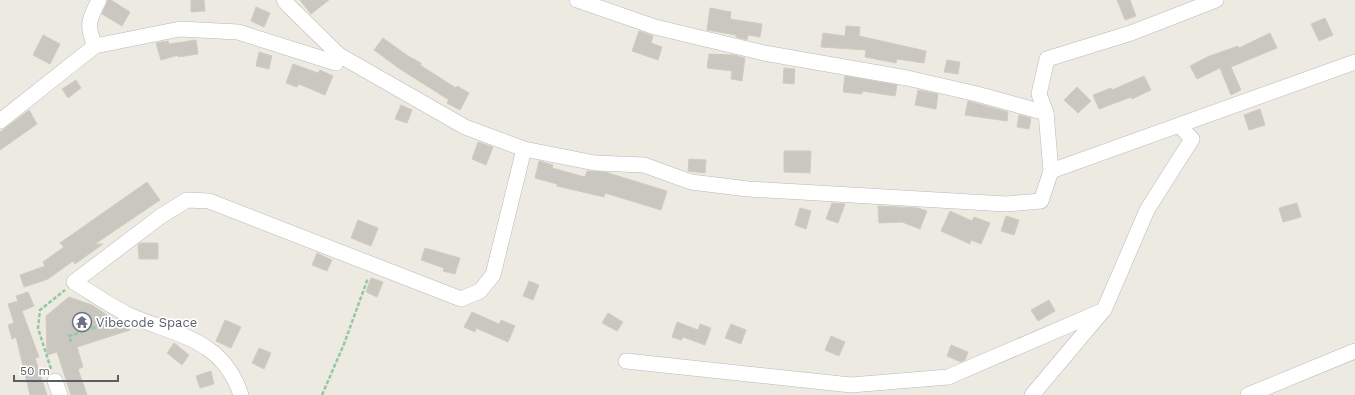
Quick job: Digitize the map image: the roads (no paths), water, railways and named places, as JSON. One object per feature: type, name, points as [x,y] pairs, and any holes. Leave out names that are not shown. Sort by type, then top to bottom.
[{"type":"street","points":[[95,46],[89,34],[90,18],[99,0]]},
{"type":"street","points":[[284,0],[339,55],[465,128],[524,149],[595,163],[644,165],[691,182],[748,189],[1006,204],[1041,201],[1051,171],[1046,113],[1039,94],[1047,58],[1131,33],[1216,0]]},
{"type":"street","points":[[577,0],[655,28],[764,52],[907,78],[977,94],[1046,113]]},
{"type":"street","points":[[0,121],[95,46],[180,29],[238,32],[336,63]]},
{"type":"street","points":[[1051,171],[1355,62]]},
{"type":"street","points":[[1032,395],[1104,310],[1148,210],[1192,139],[1180,126]]},
{"type":"street","points":[[241,395],[237,383],[219,356],[202,345],[126,313],[74,282],[161,216],[188,200],[209,201],[461,299],[480,291],[493,275],[524,149]]},
{"type":"street","points":[[626,361],[851,385],[948,377],[1104,310]]},
{"type":"street","points":[[1248,395],[1355,351]]},
{"type":"street","points":[[55,381],[60,395]]},
{"type":"place","name":"Vibecode Space","points":[[82,322]]}]
